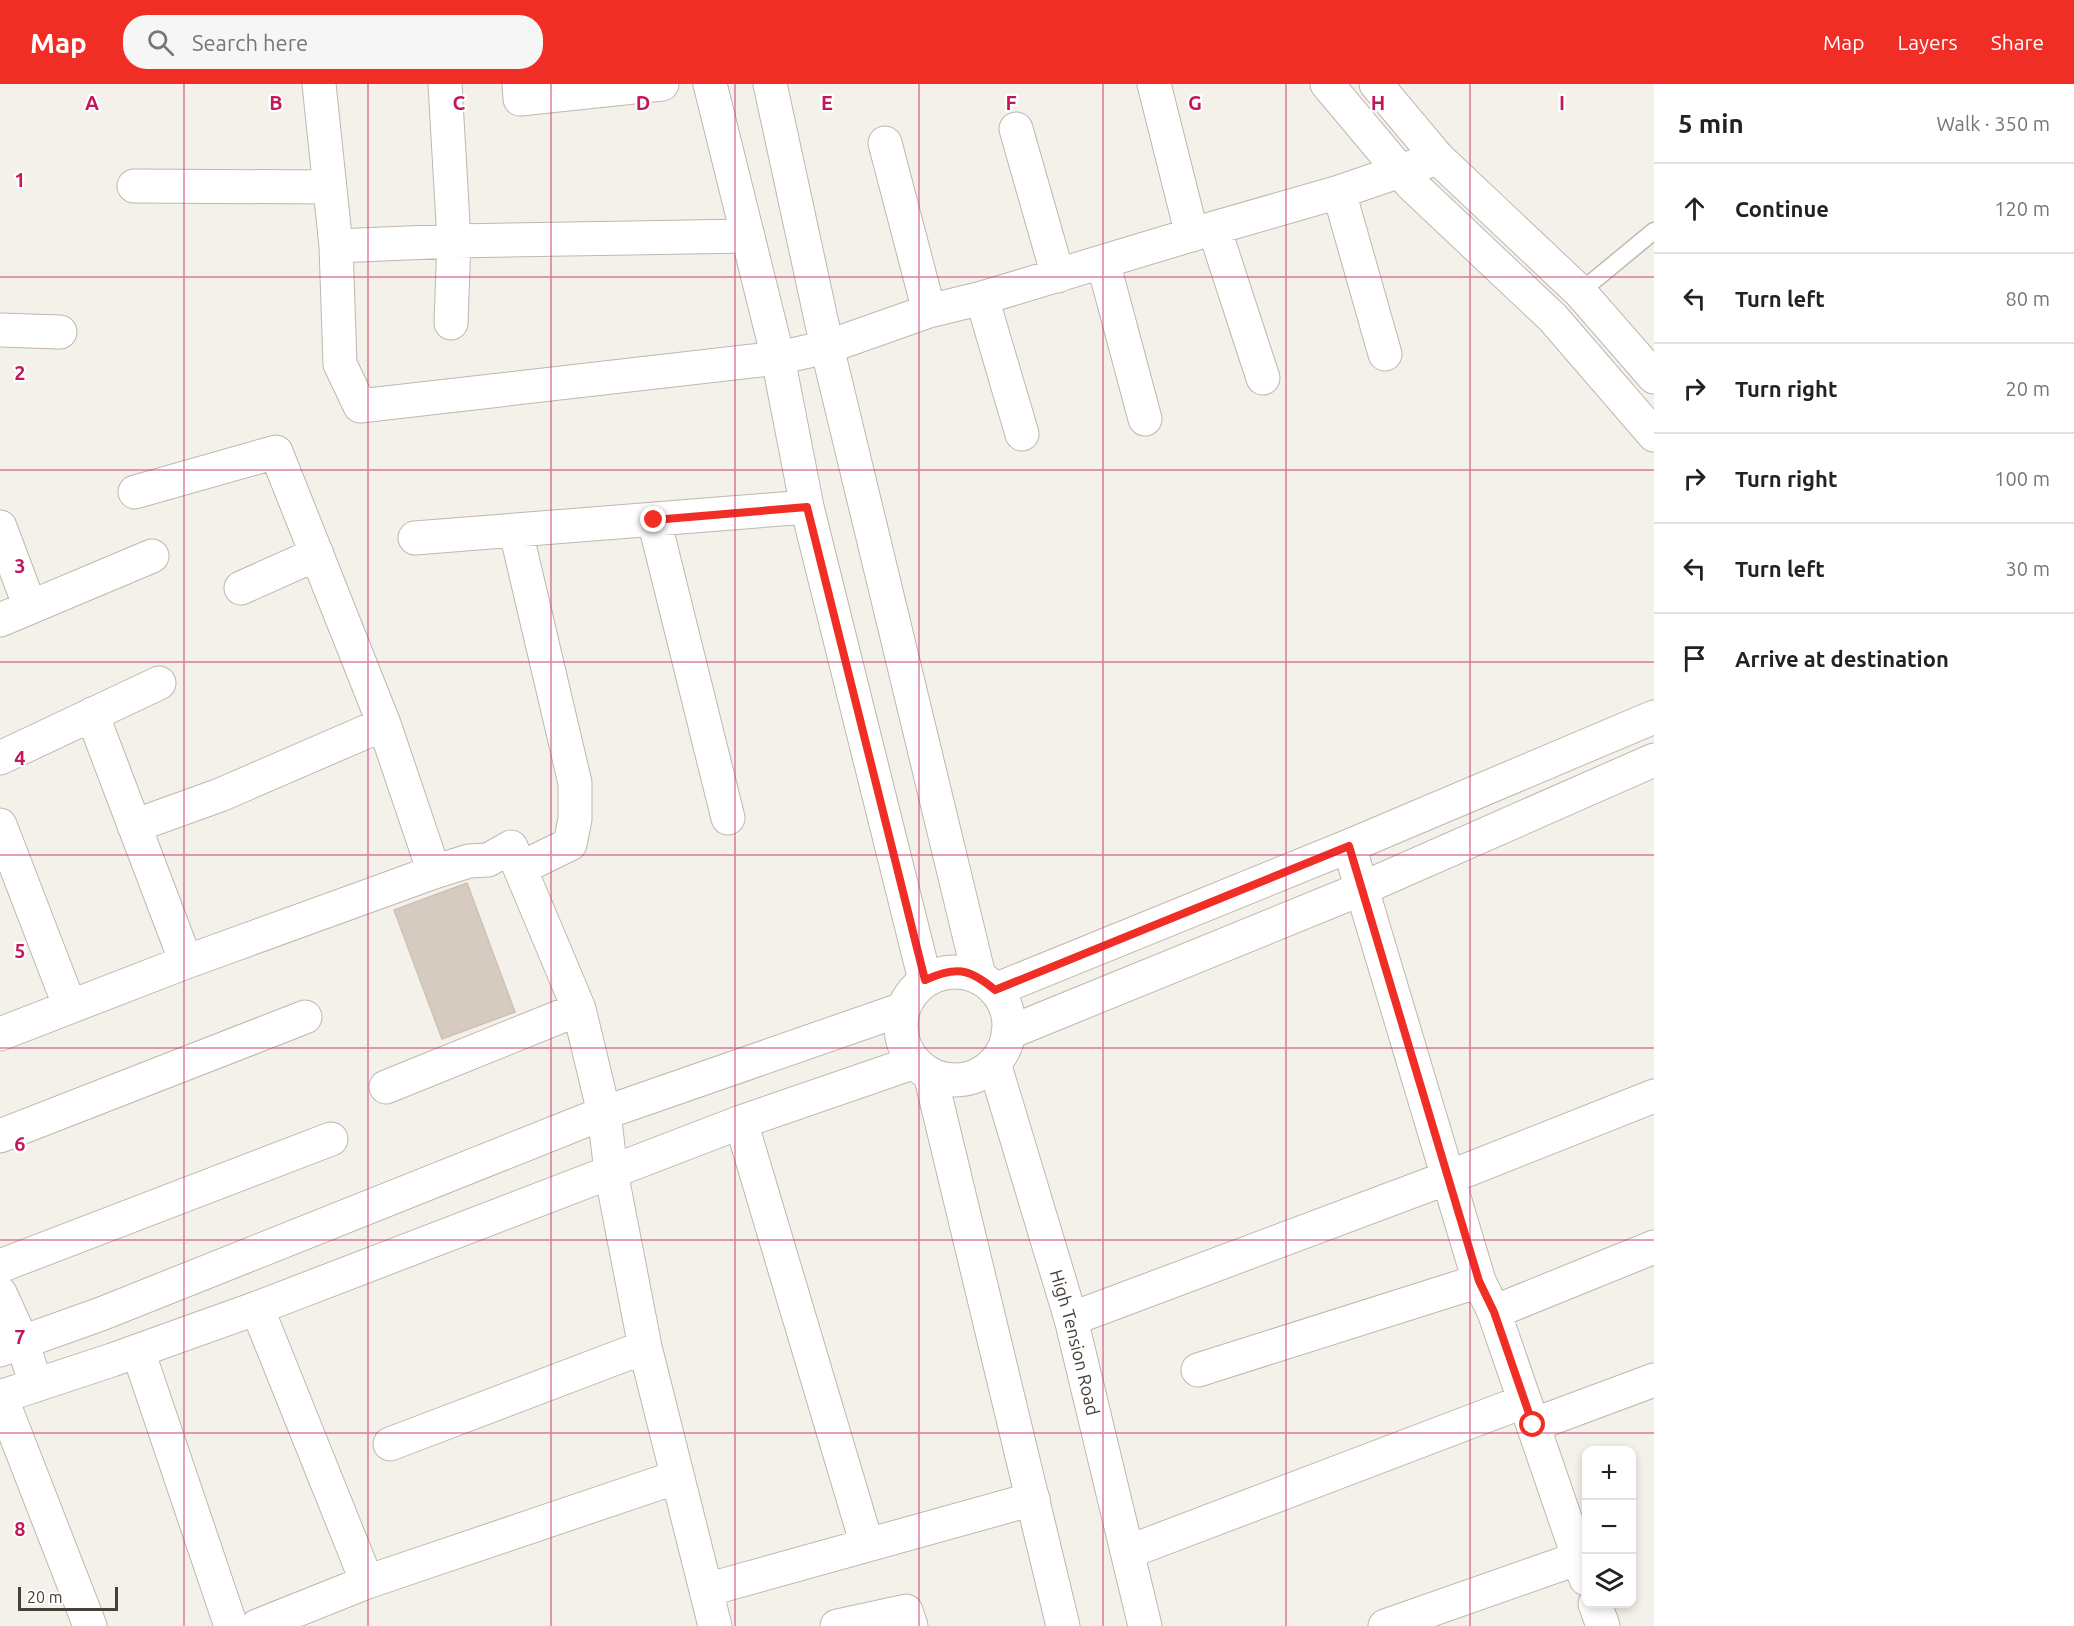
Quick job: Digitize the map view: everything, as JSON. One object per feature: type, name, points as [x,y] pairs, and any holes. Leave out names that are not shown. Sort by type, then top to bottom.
[{"type":"street","points":[[320,84],[336,246],[340,363],[360,406],[778,358],[827,346],[929,311],[1058,276],[1339,192],[1438,158]]},
{"type":"street","points":[[445,84],[454,241],[451,323]]},
{"type":"street","points":[[519,84],[520,99],[662,84]]},
{"type":"street","points":[[711,84],[778,358],[807,507],[925,980]]},
{"type":"street","points":[[770,84],[827,346],[987,983]]},
{"type":"street","points":[[1154,84],[1203,231],[1263,378]]},
{"type":"street","points":[[1327,84],[1411,184],[1553,318],[1654,435]]},
{"type":"street","points":[[1376,84],[1438,158],[1580,292],[1654,377]]},
{"type":"street","points":[[1016,129],[1058,276]]},
{"type":"street","points":[[885,143],[929,311]]},
{"type":"street","points":[[134,186],[329,187]]},
{"type":"street","points":[[1339,192],[1384,354]]},
{"type":"street","points":[[336,246],[454,241],[748,236]]},
{"type":"street","points":[[1103,261],[1144,419]]},
{"type":"street","points":[[982,298],[1022,434]]},
{"type":"street","points":[[0,330],[60,332]]},
{"type":"street","points":[[135,492],[276,452],[384,724],[434,872]]},
{"type":"street","points":[[415,538],[516,532],[807,507]]},
{"type":"street","points":[[654,520],[728,818]]},
{"type":"street","points":[[0,527],[30,607]]},
{"type":"street","points":[[516,532],[575,783],[575,819],[570,844],[521,868]]},
{"type":"street","points":[[241,588],[317,554]]},
{"type":"street","points":[[0,620],[152,556]]},
{"type":"street","points":[[0,758],[159,683]]},
{"type":"street","points":[[92,714],[186,962]]},
{"type":"street","points":[[987,983],[1349,846],[1654,717]]},
{"type":"street","points":[[134,826],[220,795],[384,724]]},
{"type":"street","points":[[1008,1033],[1360,889],[1654,760]]},
{"type":"street","points":[[0,825],[70,1007]]},
{"type":"street","points":[[1349,846],[1479,1281],[1494,1312],[1582,1566]]},
{"type":"street","points":[[0,1035],[186,962],[434,872],[469,861],[488,860],[511,848],[579,1009],[604,1113],[611,1172],[645,1347],[706,1590],[711,1625]]},
{"type":"street","points":[[90,1626],[1,1397],[257,1308],[741,1122],[922,1068],[948,1079],[964,1079],[980,1073],[994,1063],[1004,1049],[1008,1033],[1008,1016],[1003,999],[987,983],[961,971],[942,973],[925,980],[912,993],[903,1009],[901,1028],[905,1047],[922,1068],[1033,1499],[1063,1626]]},
{"type":"street","points":[[386,1087],[579,1009]]},
{"type":"street","points":[[11,1345],[101,1314],[604,1113],[903,1009]]},
{"type":"street","points":[[0,1136],[305,1017]]},
{"type":"street","name":"High Tension Road","points":[[994,1063],[1071,1319],[1145,1626]]},
{"type":"street","points":[[1071,1319],[1447,1178],[1654,1096]]},
{"type":"street","points":[[741,1122],[867,1545]]},
{"type":"street","points":[[0,1266],[331,1139]]},
{"type":"street","points":[[1494,1312],[1654,1247]]},
{"type":"street","points":[[1198,1370],[1479,1281]]},
{"type":"street","points":[[0,1293],[11,1345],[36,1385]]},
{"type":"street","points":[[257,1308],[367,1582]]},
{"type":"street","points":[[390,1444],[645,1347]]},
{"type":"street","points":[[138,1351],[231,1626]]},
{"type":"street","points":[[1128,1552],[1529,1413],[1654,1380]]},
{"type":"street","points":[[257,1626],[367,1582],[677,1477]]},
{"type":"street","points":[[706,1590],[1033,1499]]},
{"type":"street","points":[[1385,1626],[1582,1569]]},
{"type":"street","points":[[1596,1608],[1603,1626]]},
{"type":"street","points":[[837,1626],[906,1611],[910,1626]]},
{"type":"lane","points":[[1580,292],[1654,231]]},
{"type":"building","points":[[467,883],[515,1012],[442,1039],[394,910]]},
{"type":"route","points":[[654,520],[807,507],[925,980],[942,973],[961,971],[978,976],[995,990],[1349,846],[1479,1281],[1494,1312],[1533,1425]]}]
